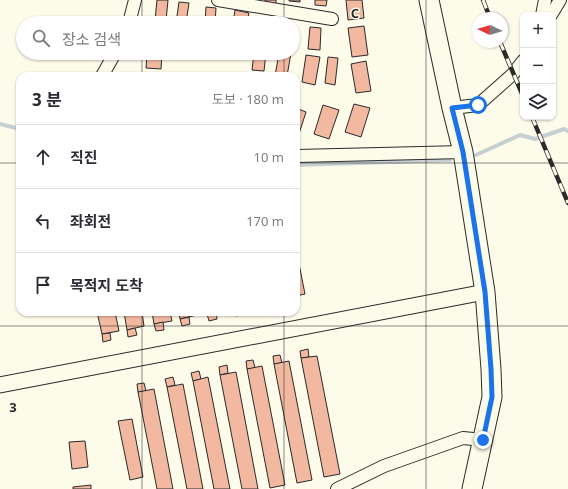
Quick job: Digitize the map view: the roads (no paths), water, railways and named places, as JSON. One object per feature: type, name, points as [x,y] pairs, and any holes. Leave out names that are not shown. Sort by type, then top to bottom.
[{"type":"main road","points":[[429,0],[463,152],[485,292],[492,397],[472,489]]},
{"type":"street","points":[[132,16],[135,0]]},
{"type":"street","points":[[218,0],[332,19]]},
{"type":"street","points":[[543,12],[545,0]]},
{"type":"street","points":[[553,12],[560,0]]},
{"type":"street","points":[[104,72],[111,60]]},
{"type":"street","points":[[452,108],[478,105],[513,74],[520,65]]},
{"type":"street","points":[[300,156],[463,152]]},
{"type":"street","points":[[0,385],[485,292]]},
{"type":"street","points":[[337,489],[384,466],[463,438],[483,440]]},
{"type":"waterway","points":[[0,124],[16,128]]},
{"type":"waterway","points":[[476,155],[520,135],[535,139],[564,129],[568,131]]},
{"type":"waterway","points":[[300,165],[450,160]]},
{"type":"railway","points":[[483,0],[488,12]]},
{"type":"railway","points":[[503,48],[520,89]]},
{"type":"railway","points":[[533,120],[568,203]]}]
